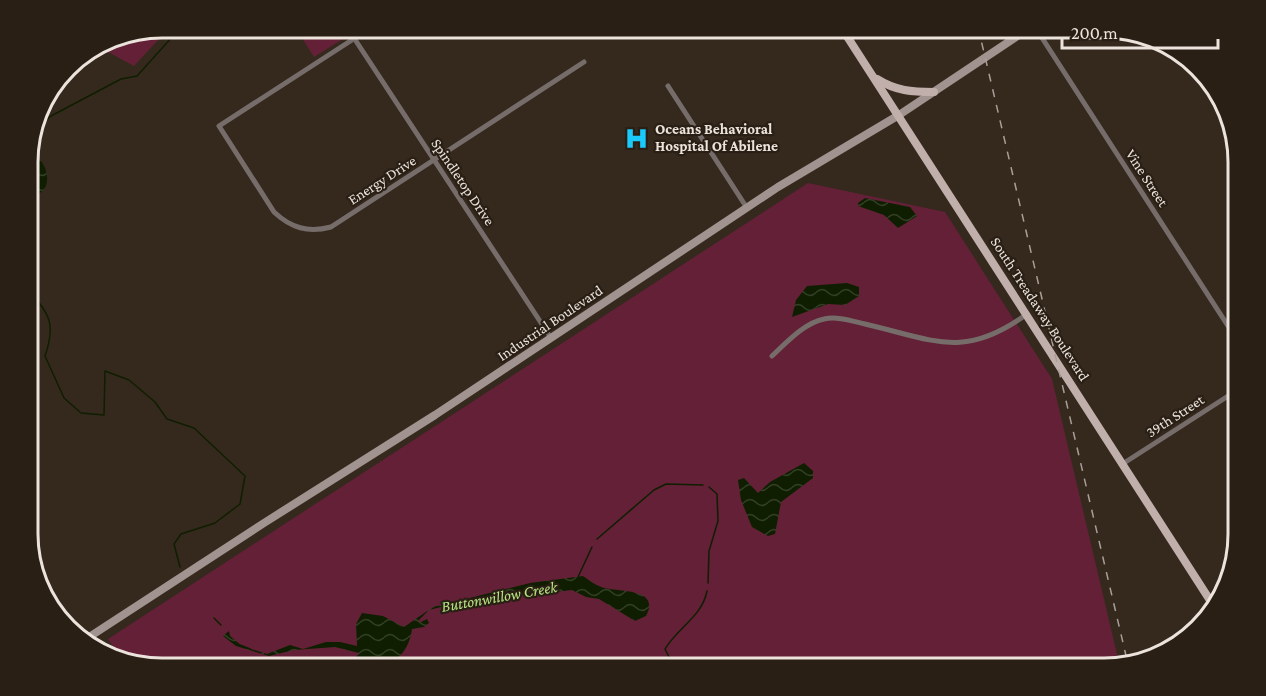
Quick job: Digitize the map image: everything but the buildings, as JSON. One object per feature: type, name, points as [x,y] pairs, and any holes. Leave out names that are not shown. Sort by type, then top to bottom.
[{"type":"main road","name":"South Treadaway Boulevard","points":[[848,38],[1124,463],[1210,600]]},
{"type":"main road","name":"Industrial Boulevard","points":[[91,636],[551,338],[747,208],[899,115],[1016,38]]},
{"type":"main road","points":[[873,76],[897,89],[934,92]]},
{"type":"street","name":"Energy Drive","points":[[354,38],[219,126],[274,212],[284,221],[311,230],[331,227],[584,62]]},
{"type":"street","name":"Spindletop Drive","points":[[354,38],[551,338]]},
{"type":"street","name":"Vine Street","points":[[1040,38],[1228,326]]},
{"type":"street","points":[[668,86],[747,208]]},
{"type":"street","points":[[772,356],[808,326],[826,318],[858,322],[939,342],[960,343],[993,336],[1027,314]]},
{"type":"street","name":"39th Street","points":[[1124,463],[1228,396]]},
{"type":"shaded area","points":[[160,38],[134,66],[106,51],[137,40]]},
{"type":"shaded area","points":[[302,38],[344,38],[314,57]]},
{"type":"shaded area","points":[[808,183],[945,212],[1052,379],[1118,657],[162,658],[122,652],[115,649],[108,639]]},
{"type":"water","points":[[38,157],[47,177],[43,191],[38,194]]},
{"type":"water","points":[[865,198],[910,207],[917,216],[898,228],[884,215],[858,206],[858,203]]},
{"type":"water","points":[[847,283],[859,287],[859,296],[845,305],[828,304],[792,317],[796,300],[807,286]]},
{"type":"water","points":[[804,463],[813,471],[813,478],[781,502],[775,534],[768,536],[752,527],[741,500],[738,480],[744,478],[758,493],[770,482]]},
{"type":"water","points":[[583,576],[604,588],[628,591],[643,596],[648,600],[649,607],[646,616],[635,621],[599,599],[586,597],[572,590],[511,597],[480,606],[441,607],[429,610],[419,620],[419,623],[427,619],[429,623],[424,627],[412,629],[408,645],[398,658],[358,658],[359,653],[335,647],[294,650],[269,656],[236,646],[223,636],[229,631],[230,636],[242,646],[267,654],[290,645],[303,649],[326,642],[357,646],[356,624],[362,613],[383,616],[404,627],[433,607],[530,583]]},
{"type":"waterway","name":"Buttonwillow Creek","points":[[44,122],[51,116],[121,79],[137,76],[171,38]]},
{"type":"waterway","name":"Buttonwillow Creek","points":[[38,302],[46,313],[50,327],[45,356],[64,398],[81,413],[104,415],[105,371],[129,380],[155,402],[167,419],[194,428],[245,476],[240,504],[215,523],[181,534],[174,544],[180,567]]},
{"type":"waterway","name":"Buttonwillow Creek","points":[[597,539],[654,490],[666,484],[703,485]]},
{"type":"waterway","name":"Buttonwillow Creek","points":[[708,583],[709,551],[718,521],[717,494],[709,487]]},
{"type":"waterway","name":"Buttonwillow Creek","points":[[578,577],[592,547]]},
{"type":"waterway","name":"Buttonwillow Creek","points":[[670,658],[665,649],[695,615],[707,591]]},
{"type":"waterway","name":"Buttonwillow Creek","points":[[214,618],[221,625]]},
{"type":"waterway","name":"Buttonwillow Creek","points":[[240,645],[250,649]]},
{"type":"railway","points":[[981,38],[1126,656]]},
{"type":"place","name":"Oceans Behavioral Hospital Of Abilene","points":[[637,138]]}]
